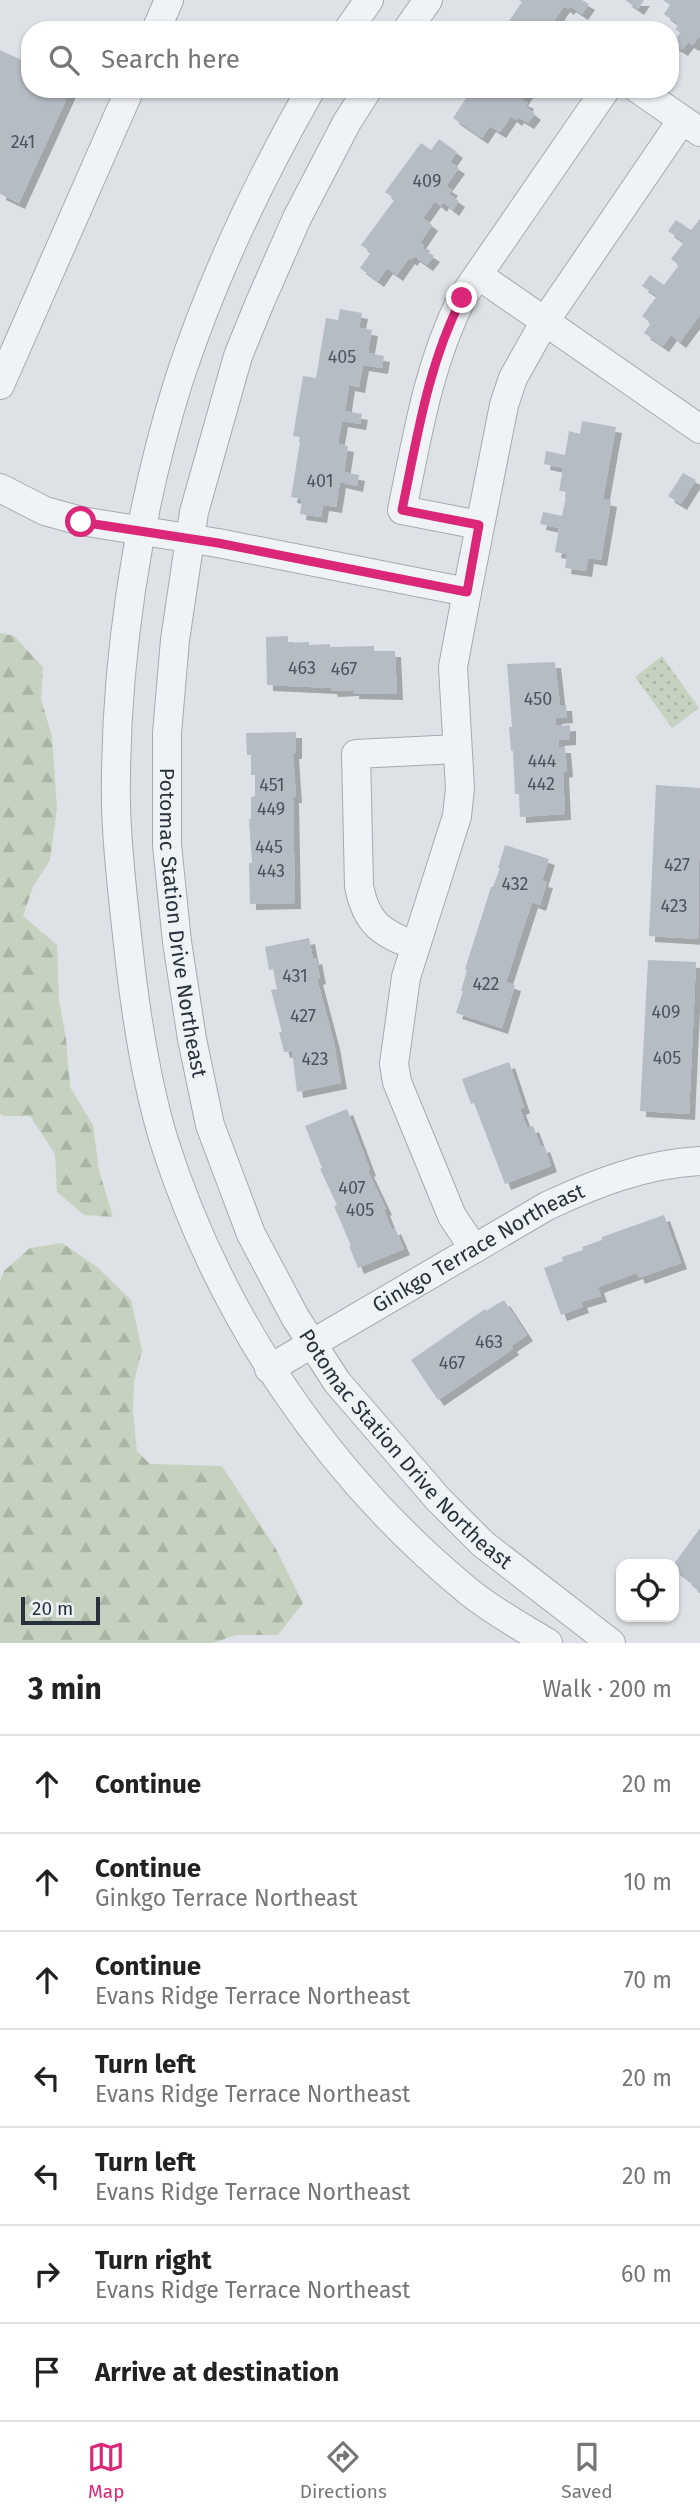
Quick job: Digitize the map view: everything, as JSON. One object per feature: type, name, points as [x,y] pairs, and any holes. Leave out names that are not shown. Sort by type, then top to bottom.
[{"type":"street","points":[[160,21],[169,0]]},
{"type":"street","points":[[354,21],[369,0]]},
{"type":"street","points":[[413,21],[428,0]]},
{"type":"street","points":[[3,371],[126,98]]},
{"type":"street","points":[[306,98],[257,190],[198,328],[158,456],[142,532],[130,604],[119,706],[116,806],[134,1001],[164,1140],[187,1205],[234,1305],[269,1370],[324,1446],[390,1521],[471,1594],[548,1643]]},
{"type":"street","name":"Potomac Station Drive Northeast","points":[[362,98],[297,218],[238,356],[188,539],[174,640],[167,733],[167,845],[177,942],[192,1040],[210,1125],[251,1234],[337,1382],[390,1446],[483,1545],[611,1643]]},
{"type":"street","points":[[479,525],[402,510],[427,389],[440,347],[462,298],[600,98]]},
{"type":"street","points":[[474,1249],[452,1216],[397,1082],[394,1064],[406,977],[457,816],[460,788],[453,667],[479,525],[504,405],[513,378],[545,321],[691,126],[651,98]]},
{"type":"street","points":[[478,275],[700,429]]},
{"type":"street","points":[[0,488],[45,512],[81,522],[188,539],[467,592]]},
{"type":"street","points":[[415,946],[389,936],[373,923],[363,905],[359,886],[356,754],[457,749]]},
{"type":"street","name":"Ginkgo Terrace Northeast","points":[[269,1370],[547,1206],[592,1185],[638,1170],[700,1161]]},
{"type":"green space","points":[[0,633],[14,636],[43,667],[41,699],[52,737],[57,808],[50,860],[33,887],[23,916],[57,945],[59,1000],[70,1087],[93,1125],[99,1170],[113,1217],[84,1215],[57,1192],[55,1154],[30,1116],[0,1114]]},
{"type":"green space","points":[[662,656],[699,708],[672,728],[635,677]]},
{"type":"green space","points":[[62,1243],[97,1267],[131,1300],[142,1350],[134,1382],[133,1412],[137,1451],[150,1464],[222,1466],[276,1549],[303,1603],[278,1635],[236,1635],[213,1643],[0,1643],[0,1281],[4,1271],[30,1248]]},
{"type":"building","points":[[519,0],[582,0],[589,4],[582,14],[570,6],[568,9],[564,6],[554,21],[509,21],[522,2]]},
{"type":"building","points":[[625,0],[644,0],[638,9]]},
{"type":"building","points":[[663,0],[700,0],[700,38],[698,37],[693,45],[688,42],[682,50],[679,48],[679,21],[674,21],[664,14],[670,5]]},
{"type":"building","points":[[0,50],[21,60],[21,98],[67,98],[19,203],[0,194]]},
{"type":"building","points":[[466,98],[523,98],[522,100],[528,103],[526,107],[535,114],[528,123],[511,116],[500,132],[490,126],[482,138],[453,118]]},
{"type":"building","points":[[439,139],[457,152],[450,162],[459,168],[446,186],[452,190],[449,194],[459,201],[453,210],[443,202],[441,206],[435,201],[423,218],[432,225],[420,243],[424,245],[422,248],[434,256],[427,265],[414,256],[411,260],[409,258],[397,275],[387,268],[378,281],[360,268],[371,252],[361,245],[395,199],[385,192],[421,143],[431,150]]},
{"type":"building","points":[[700,219],[700,315],[680,342],[671,335],[663,346],[644,333],[651,323],[642,316],[657,296],[642,286],[650,275],[664,285],[679,265],[671,259],[684,242],[668,231],[676,220],[691,230]]},
{"type":"building","points":[[340,309],[362,313],[359,328],[372,330],[368,353],[384,356],[382,368],[363,365],[359,387],[349,385],[345,411],[362,414],[360,424],[342,421],[338,444],[348,446],[344,472],[359,475],[357,486],[340,482],[336,507],[323,505],[321,517],[300,514],[302,499],[291,497],[301,437],[293,436],[303,376],[316,378],[326,318],[338,320]]},
{"type":"building","points":[[582,421],[616,427],[603,499],[611,501],[601,560],[588,558],[586,571],[565,568],[567,554],[555,552],[559,528],[540,524],[543,512],[562,516],[567,492],[559,491],[563,468],[544,464],[546,451],[565,455],[569,431],[580,434]]},
{"type":"building","points":[[683,473],[696,480],[681,504],[668,496]]},
{"type":"building","points":[[288,636],[288,643],[330,644],[330,647],[374,646],[374,651],[395,651],[397,694],[267,685],[266,637]]},
{"type":"building","points":[[555,662],[560,705],[566,705],[567,717],[556,718],[556,726],[570,725],[570,739],[558,740],[559,747],[565,747],[565,814],[520,817],[519,794],[515,794],[511,751],[509,727],[512,727],[507,664]]},
{"type":"building","points":[[296,732],[296,753],[293,753],[296,797],[293,797],[295,903],[250,904],[249,863],[252,863],[249,819],[251,797],[255,796],[255,775],[251,775],[251,755],[247,755],[246,733]]},
{"type":"building","points":[[656,785],[700,788],[698,939],[649,936]]},
{"type":"building","points":[[505,845],[549,859],[542,881],[547,882],[540,905],[532,902],[506,982],[515,985],[502,1028],[456,1013],[463,991],[465,969],[491,887],[500,868]]},
{"type":"building","points":[[309,938],[313,959],[316,958],[320,978],[317,979],[334,1043],[341,1083],[297,1092],[292,1051],[284,1052],[279,1032],[282,1032],[271,990],[277,989],[273,969],[269,970],[265,947]]},
{"type":"building","points":[[648,960],[696,962],[689,1114],[640,1111]]},
{"type":"building","points":[[509,1062],[524,1107],[520,1109],[527,1128],[533,1126],[551,1166],[505,1184],[462,1079]]},
{"type":"building","points":[[347,1109],[392,1230],[395,1228],[404,1249],[358,1268],[334,1206],[337,1205],[320,1169],[322,1168],[305,1126]]},
{"type":"building","points":[[664,1215],[681,1263],[639,1278],[637,1273],[598,1287],[601,1296],[581,1302],[583,1307],[561,1315],[544,1268],[563,1261],[562,1257],[583,1250],[582,1247],[602,1240],[602,1237]]},
{"type":"building","points":[[504,1300],[527,1335],[511,1346],[513,1349],[438,1400],[411,1360],[485,1309],[486,1311]]},
{"type":"building","points":[[700,1528],[700,1592],[679,1573],[678,1559]]},
{"type":"route","points":[[81,522],[218,543],[467,592],[479,525],[402,510],[427,389],[440,347],[462,298]]}]
